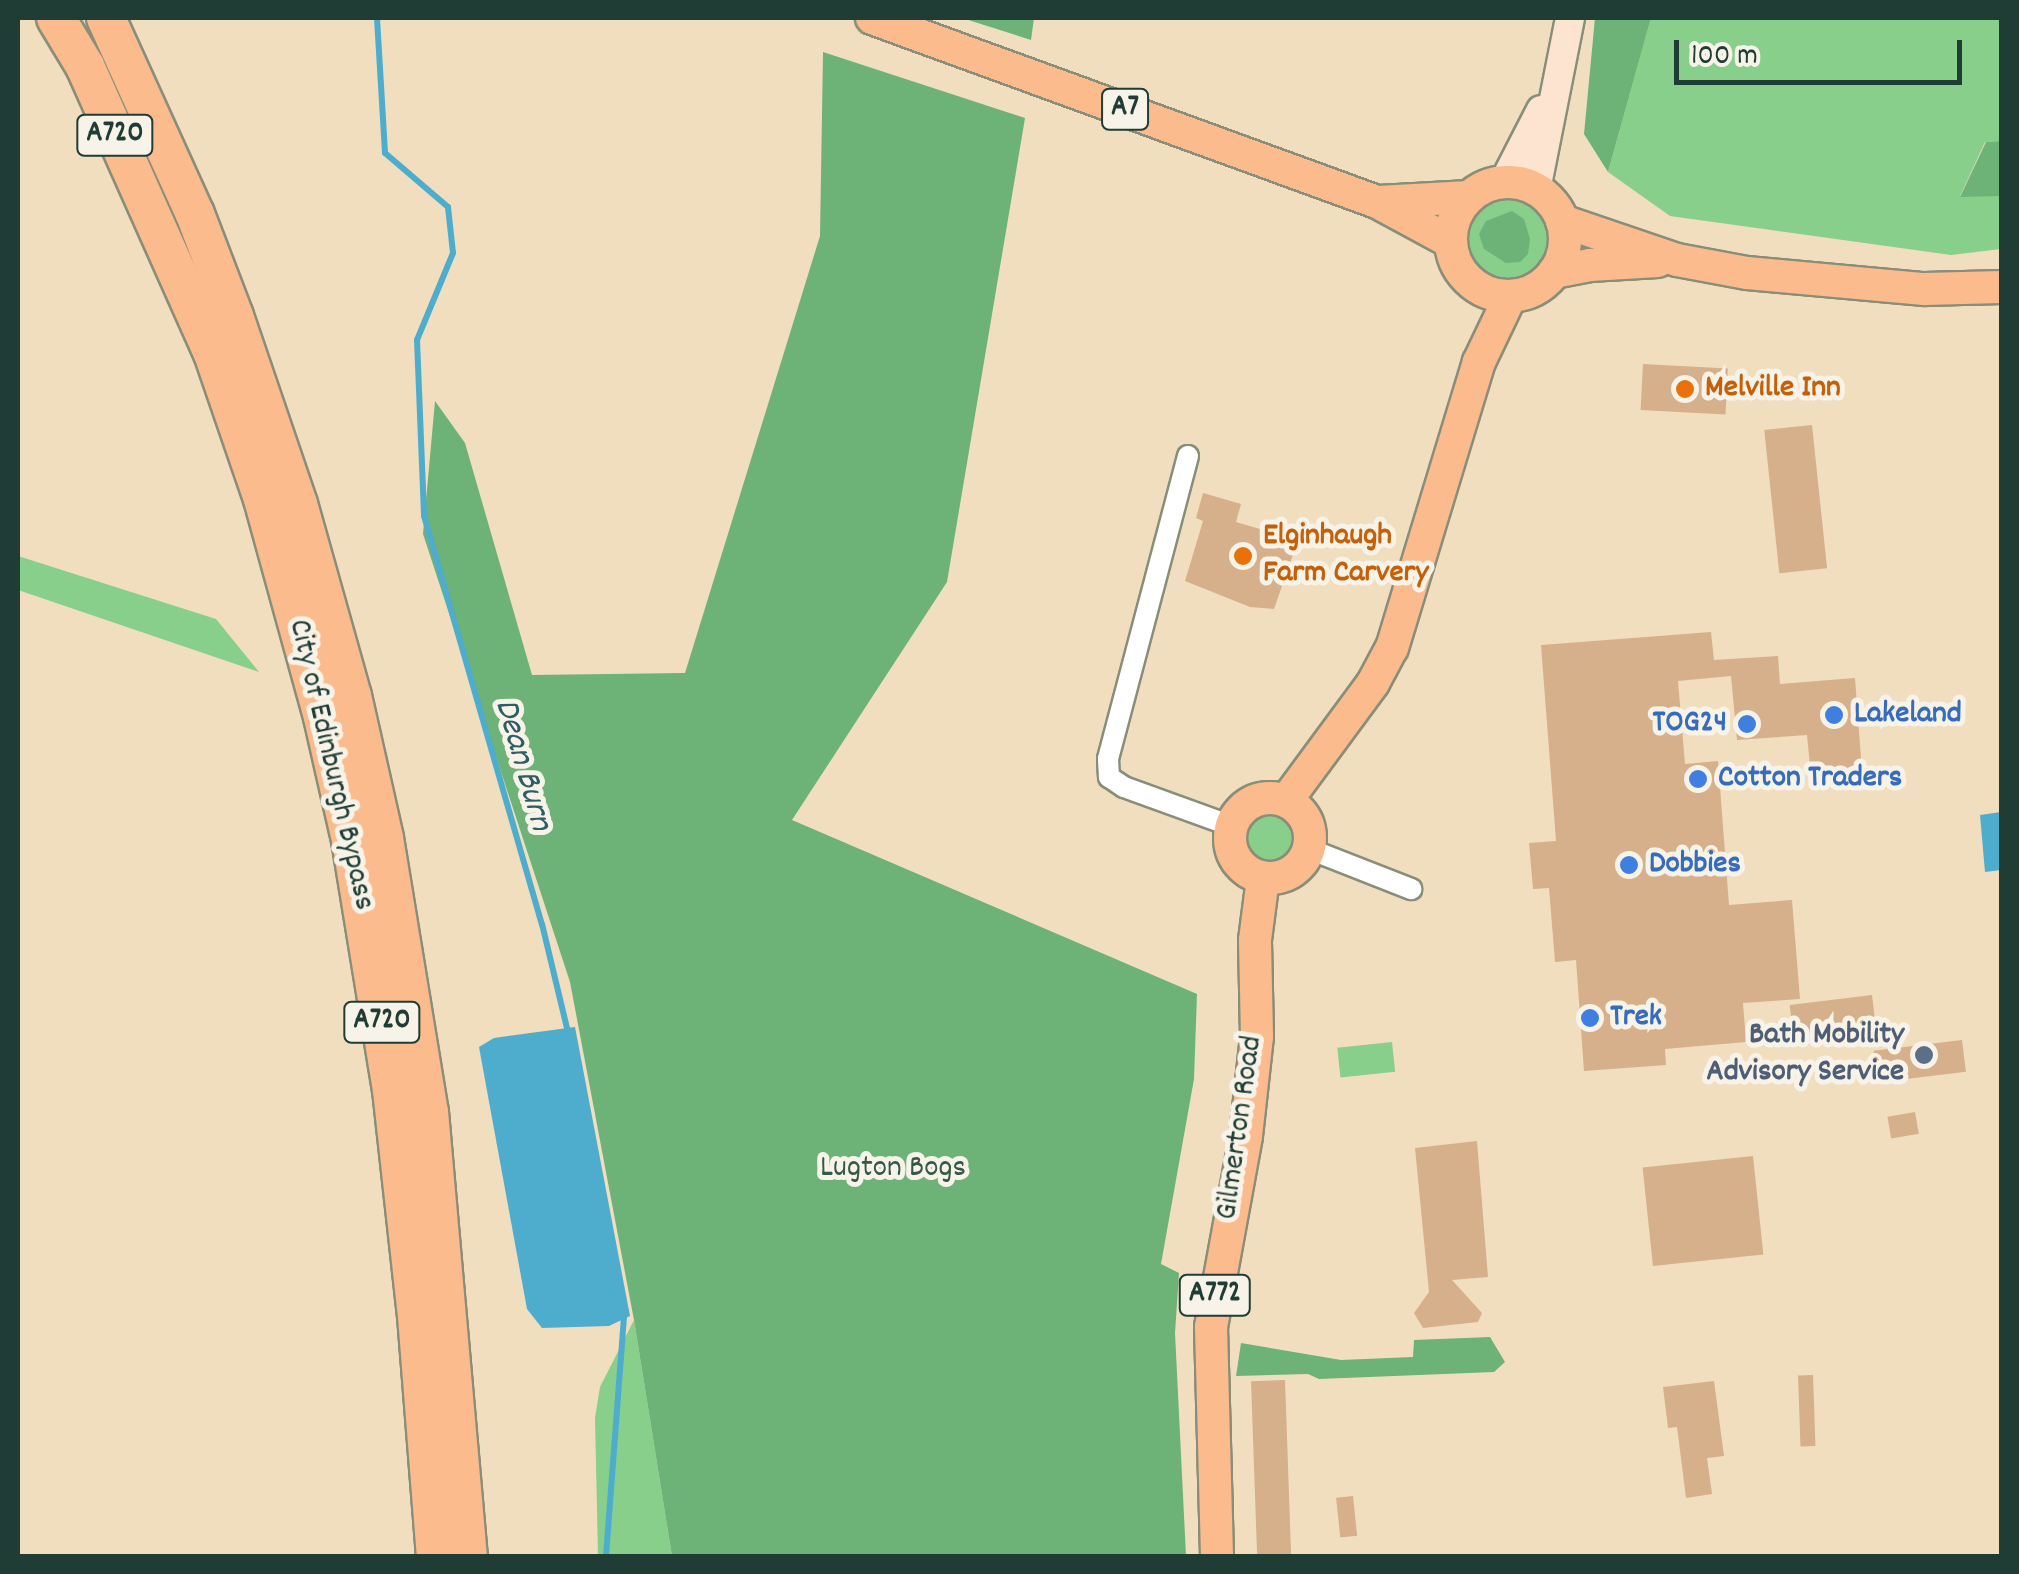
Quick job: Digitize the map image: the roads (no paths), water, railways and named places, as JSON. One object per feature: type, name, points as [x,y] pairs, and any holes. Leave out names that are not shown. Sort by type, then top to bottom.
[{"type":"highway","name":"City of Edinburgh Bypass","points":[[56,18],[84,66],[213,353],[263,500],[323,717],[360,892],[392,1090],[418,1316],[436,1556]]},
{"type":"highway","name":"City of Edinburgh Bypass","points":[[106,18],[195,214],[260,387],[326,599],[356,714],[384,838],[429,1112],[468,1556]]},
{"type":"main road","name":"A7","points":[[872,18],[1377,202],[1450,242]]},
{"type":"main road","points":[[1536,190],[1553,87],[1570,18]]},
{"type":"main road","points":[[1504,182],[1553,87]]},
{"type":"main road","points":[[1504,182],[1536,190],[1552,203],[1562,221],[1562,261],[1535,290],[1494,292],[1458,269],[1450,242],[1458,210],[1469,197],[1504,182]]},
{"type":"main road","name":"A7","points":[[1377,202],[1469,197]]},
{"type":"main road","points":[[1562,221],[1677,260],[1747,273],[1904,287],[2002,288]]},
{"type":"main road","points":[[1554,272],[1590,265],[1677,260]]},
{"type":"main road","points":[[1286,801],[1372,683],[1392,648],[1479,362],[1494,292]]},
{"type":"main road","points":[[1273,798],[1286,801],[1304,816],[1309,849],[1296,869],[1262,878],[1239,864],[1232,853],[1232,826],[1248,804],[1273,798]]},
{"type":"main road","name":"Gilmerton Road","points":[[1217,1556],[1211,1326],[1246,1136],[1257,1037],[1255,940],[1262,878]]},
{"type":"street","points":[[1188,456],[1108,759],[1110,777],[1124,787],[1232,826]]},
{"type":"street","points":[[1309,849],[1411,889]]},
{"type":"water","points":[[2001,812],[2001,870],[1985,872],[1980,815]]},
{"type":"water","points":[[575,1027],[630,1316],[609,1326],[542,1328],[527,1309],[479,1047],[494,1038]]},
{"type":"waterway","name":"Dean Burn","points":[[377,18],[385,153],[448,207],[453,253],[417,340],[424,516],[542,924],[568,1032]]},
{"type":"waterway","name":"Dean Burn","points":[[606,1556],[624,1314]]},
{"type":"place","name":"Melville Inn","points":[[1685,389]]},
{"type":"place","name":"Elginhaugh Farm Carvery","points":[[1243,556]]},
{"type":"place","name":"Lakeland","points":[[1834,715]]},
{"type":"place","name":"TOG24","points":[[1747,724]]},
{"type":"place","name":"Cotton Traders","points":[[1698,779]]},
{"type":"place","name":"Dobbies","points":[[1629,865]]},
{"type":"place","name":"Trek","points":[[1590,1018]]},
{"type":"place","name":"Bath Mobility Advisory Service","points":[[1924,1055]]},
{"type":"park label","name":"Lugton Bogs","points":[[893,1169]]}]
